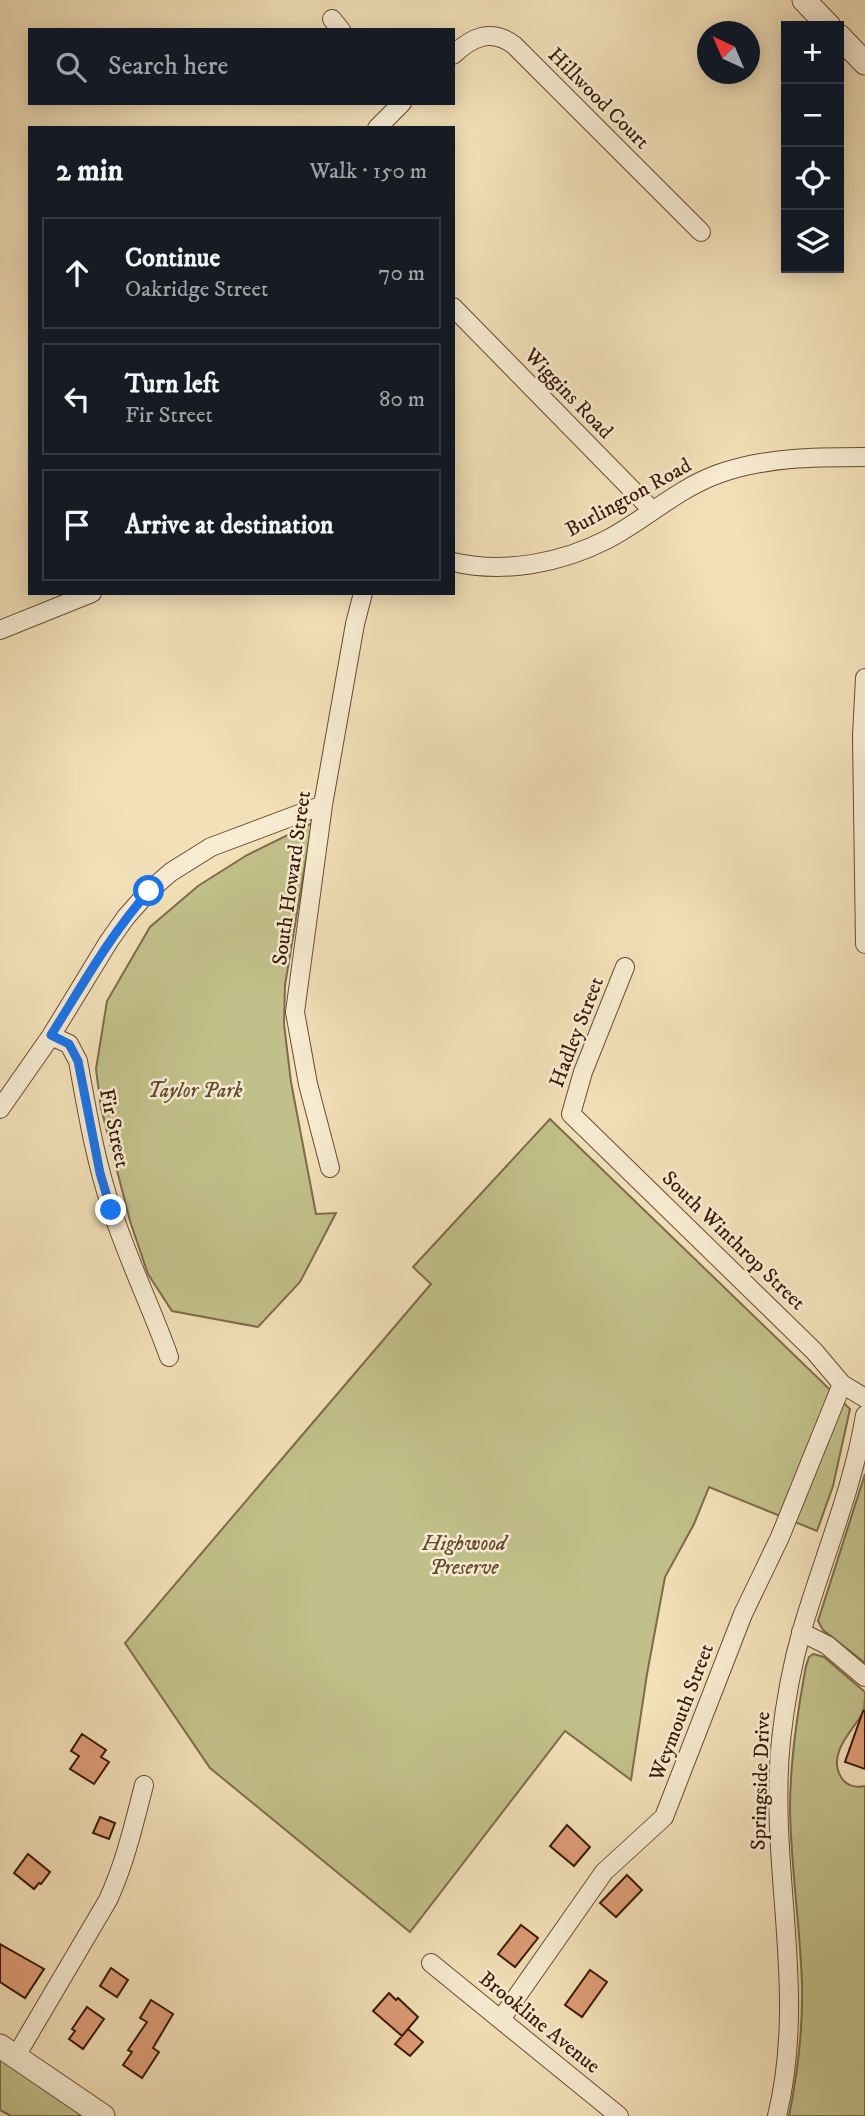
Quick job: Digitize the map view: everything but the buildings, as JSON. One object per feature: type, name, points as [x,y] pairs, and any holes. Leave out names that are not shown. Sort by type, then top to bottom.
[{"type":"street","points":[[804,0],[825,21]]},
{"type":"street","name":"Hillwood Court","points":[[455,53],[473,39],[484,35],[496,36],[514,45],[701,232]]},
{"type":"street","points":[[844,41],[865,63]]},
{"type":"street","points":[[379,126],[400,105]]},
{"type":"street","name":"Wiggins Road","points":[[455,309],[652,510]]},
{"type":"street","name":"Burlington Road","points":[[455,562],[504,567],[571,555],[608,538],[691,486],[717,474],[774,460],[865,457]]},
{"type":"street","points":[[0,631],[87,595]]},
{"type":"street","name":"South Howard Street","points":[[330,1168],[308,1084],[295,1012],[323,805],[362,595]]},
{"type":"street","points":[[865,678],[862,736],[865,944]]},
{"type":"street","points":[[0,1109],[51,1035],[125,917],[149,891],[171,872],[211,847],[323,805]]},
{"type":"street","name":"Hadley Street","points":[[570,1114],[583,1072],[625,967]]},
{"type":"street","name":"Fir Street","points":[[51,1035],[69,1044],[78,1061],[100,1173],[169,1357]]},
{"type":"street","name":"South Winthrop Street","points":[[570,1114],[814,1351],[842,1384],[865,1398]]},
{"type":"street","name":"Weymouth Street","points":[[501,2019],[604,1872],[664,1817],[743,1614],[780,1537],[842,1384]]},
{"type":"street","name":"Springside Drive","points":[[777,2116],[786,2070],[790,2003],[779,1847],[779,1771],[786,1703],[802,1632],[851,1480],[865,1415]]},
{"type":"street","points":[[802,1632],[827,1645],[865,1677]]},
{"type":"street","points":[[103,2116],[8,2051],[108,1900],[130,1840],[144,1785]]},
{"type":"street","name":"Brookline Avenue","points":[[431,1963],[619,2116]]},
{"type":"green space","name":"Taylor Park","points":[[312,823],[285,985],[284,1024],[291,1082],[316,1214],[336,1213],[300,1282],[258,1327],[172,1311],[148,1274],[130,1221],[101,1108],[96,1069],[107,1001],[150,927],[198,886],[247,855]]},
{"type":"green space","name":"Highwood Preserve","points":[[550,1119],[850,1409],[833,1486],[817,1531],[709,1487],[694,1524],[665,1577],[631,1780],[565,1731],[410,1932],[210,1768],[125,1643],[431,1284],[413,1267]]},
{"type":"green space","points":[[865,1474],[865,1663],[823,1630],[818,1621]]},
{"type":"green space","points":[[813,1654],[824,1657],[865,1692],[863,1713],[839,1751],[837,1768],[848,1784],[865,1786],[865,2116],[789,2116],[799,2050],[802,2001],[791,1831],[791,1773],[806,1666]]},
{"type":"green space","points":[[0,2056],[88,2116],[11,2116],[0,2110]]},
{"type":"route","points":[[111,1210],[100,1173],[78,1061],[69,1044],[51,1035],[125,917],[149,891]]}]
